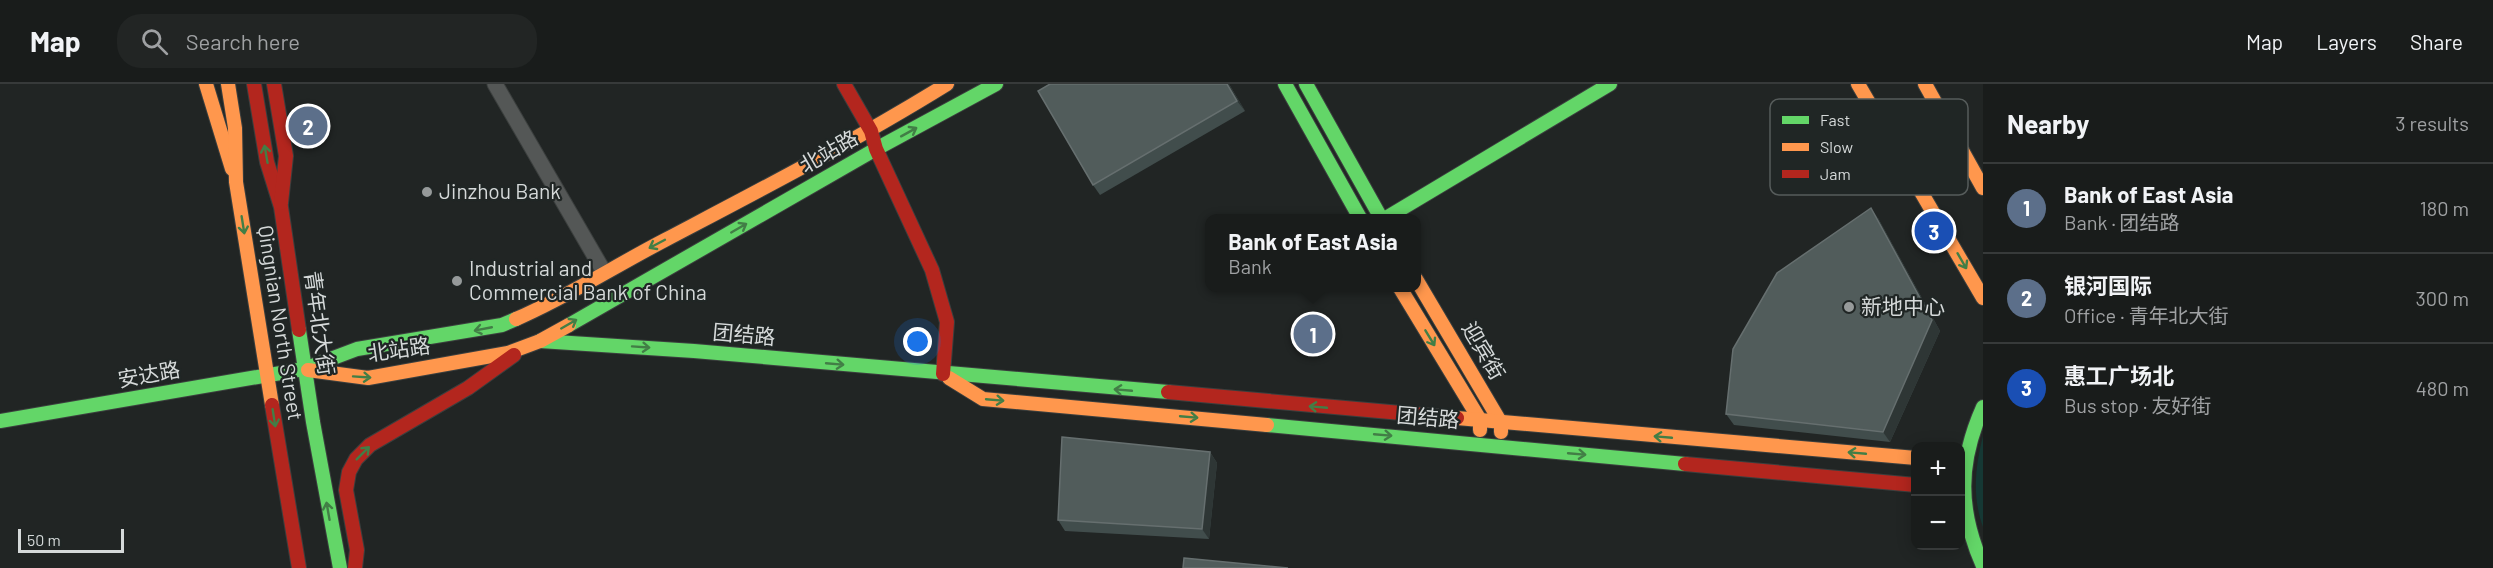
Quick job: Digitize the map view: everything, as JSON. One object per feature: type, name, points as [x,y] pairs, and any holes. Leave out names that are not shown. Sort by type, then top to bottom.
[{"type":"street","points":[[206,84],[236,182]]},
{"type":"street","name":"Qingnian North Street","points":[[228,84],[235,128],[236,182],[299,568]]},
{"type":"street","name":"青年北大街","points":[[254,84],[267,162],[281,207],[304,369],[335,552],[340,568]]},
{"type":"street","points":[[274,84],[286,156],[281,207]]},
{"type":"street","points":[[495,84],[604,272]]},
{"type":"street","points":[[844,84],[871,131],[876,149],[932,270],[947,322],[943,375]]},
{"type":"street","name":"北站路","points":[[304,369],[357,349],[502,325],[539,309],[604,272],[871,131],[947,84]]},
{"type":"street","name":"北站路","points":[[304,369],[368,378],[475,360],[526,347],[876,149],[996,84]]},
{"type":"street","points":[[1391,214],[1610,84]]},
{"type":"street","points":[[1858,84],[1867,99]]},
{"type":"street","points":[[1925,84],[1933,99]]},
{"type":"street","points":[[1356,214],[1288,90],[1308,85],[1380,214]]},
{"type":"street","points":[[1968,161],[1983,188]]},
{"type":"street","points":[[1923,195],[1983,298]]},
{"type":"street","name":"迎宾街","points":[[1421,287],[1502,423]]},
{"type":"street","name":"迎宾街","points":[[1402,292],[1480,420],[1481,444]]},
{"type":"street","name":"团结路","points":[[540,341],[694,351],[943,375],[1911,458]]},
{"type":"street","points":[[355,568],[357,550],[346,490],[349,472],[356,459],[370,445],[468,388],[526,347]]},
{"type":"street","name":"安达路","points":[[0,421],[304,369]]},
{"type":"street","name":"团结路","points":[[943,375],[983,399],[1911,485]]},
{"type":"street","points":[[1965,452],[1972,428],[1983,407]]},
{"type":"street","points":[[1500,447],[1502,423]]},
{"type":"street","points":[[1963,496],[1965,518],[1973,547],[1983,566]]},
{"type":"shaded area","points":[[1983,436],[1983,527],[1977,504],[1976,482]]},
{"type":"building","points":[[1050,84],[1227,84],[1237,101],[1093,185],[1038,91]]},
{"type":"building","name":"新地中心","points":[[1871,208],[1932,320],[1883,432],[1726,414],[1733,349],[1777,273]]},
{"type":"building","points":[[1062,437],[1210,452],[1202,529],[1058,520]]},
{"type":"building","points":[[1184,558],[1288,568],[1183,568]]},
{"type":"traffic: fast","points":[[569,325],[876,149],[996,84]]},
{"type":"traffic: fast","points":[[1285,84],[1358,214]]},
{"type":"traffic: fast","points":[[1306,84],[1379,214]]},
{"type":"traffic: fast","points":[[1393,214],[1610,84]]},
{"type":"traffic: fast","points":[[0,421],[304,369],[357,349],[502,325],[516,319]]},
{"type":"traffic: fast","points":[[299,330],[313,422],[340,568]]},
{"type":"traffic: fast","points":[[540,341],[694,351],[1168,392]]},
{"type":"traffic: fast","points":[[1983,407],[1969,448],[1964,487],[1969,525],[1983,566]]},
{"type":"traffic: fast","points":[[1267,425],[1685,464]]},
{"type":"traffic: slow","points":[[206,84],[232,169]]},
{"type":"traffic: slow","points":[[228,84],[235,128],[236,182],[272,405]]},
{"type":"traffic: slow","points":[[516,319],[807,165],[947,84]]},
{"type":"traffic: slow","points":[[1858,84],[1867,99]]},
{"type":"traffic: slow","points":[[1925,84],[1933,99]]},
{"type":"traffic: slow","points":[[1968,161],[1983,188]]},
{"type":"traffic: slow","points":[[1923,195],[1983,298]]},
{"type":"traffic: slow","points":[[1421,287],[1501,423],[1501,432]]},
{"type":"traffic: slow","points":[[1402,292],[1480,420],[1480,430]]},
{"type":"traffic: slow","points":[[308,370],[368,378],[508,353],[540,341],[569,325]]},
{"type":"traffic: slow","points":[[949,378],[983,399],[1267,425]]},
{"type":"traffic: slow","points":[[1457,418],[1911,458]]},
{"type":"traffic: jam","points":[[254,84],[267,162],[281,207],[299,330]]},
{"type":"traffic: jam","points":[[274,84],[286,156],[281,203]]},
{"type":"traffic: jam","points":[[844,84],[871,131],[876,149],[932,270],[947,322],[943,374]]},
{"type":"traffic: jam","points":[[355,568],[357,550],[346,490],[349,472],[356,459],[370,445],[468,388],[514,355]]},
{"type":"traffic: jam","points":[[1168,392],[1457,418]]},
{"type":"traffic: jam","points":[[272,405],[299,568]]},
{"type":"traffic: jam","points":[[1685,464],[1911,485]]},
{"type":"place","name":"银河国际","points":[[308,126]]},
{"type":"place","name":"Jinzhou Bank","points":[[427,192]]},
{"type":"place","name":"惠工广场北","points":[[1934,231]]},
{"type":"place","name":"Industrial and Commercial Bank of China","points":[[457,281]]},
{"type":"place","name":"新地中心","points":[[1849,307]]},
{"type":"place","name":"Bank of East Asia","points":[[1313,334]]}]
